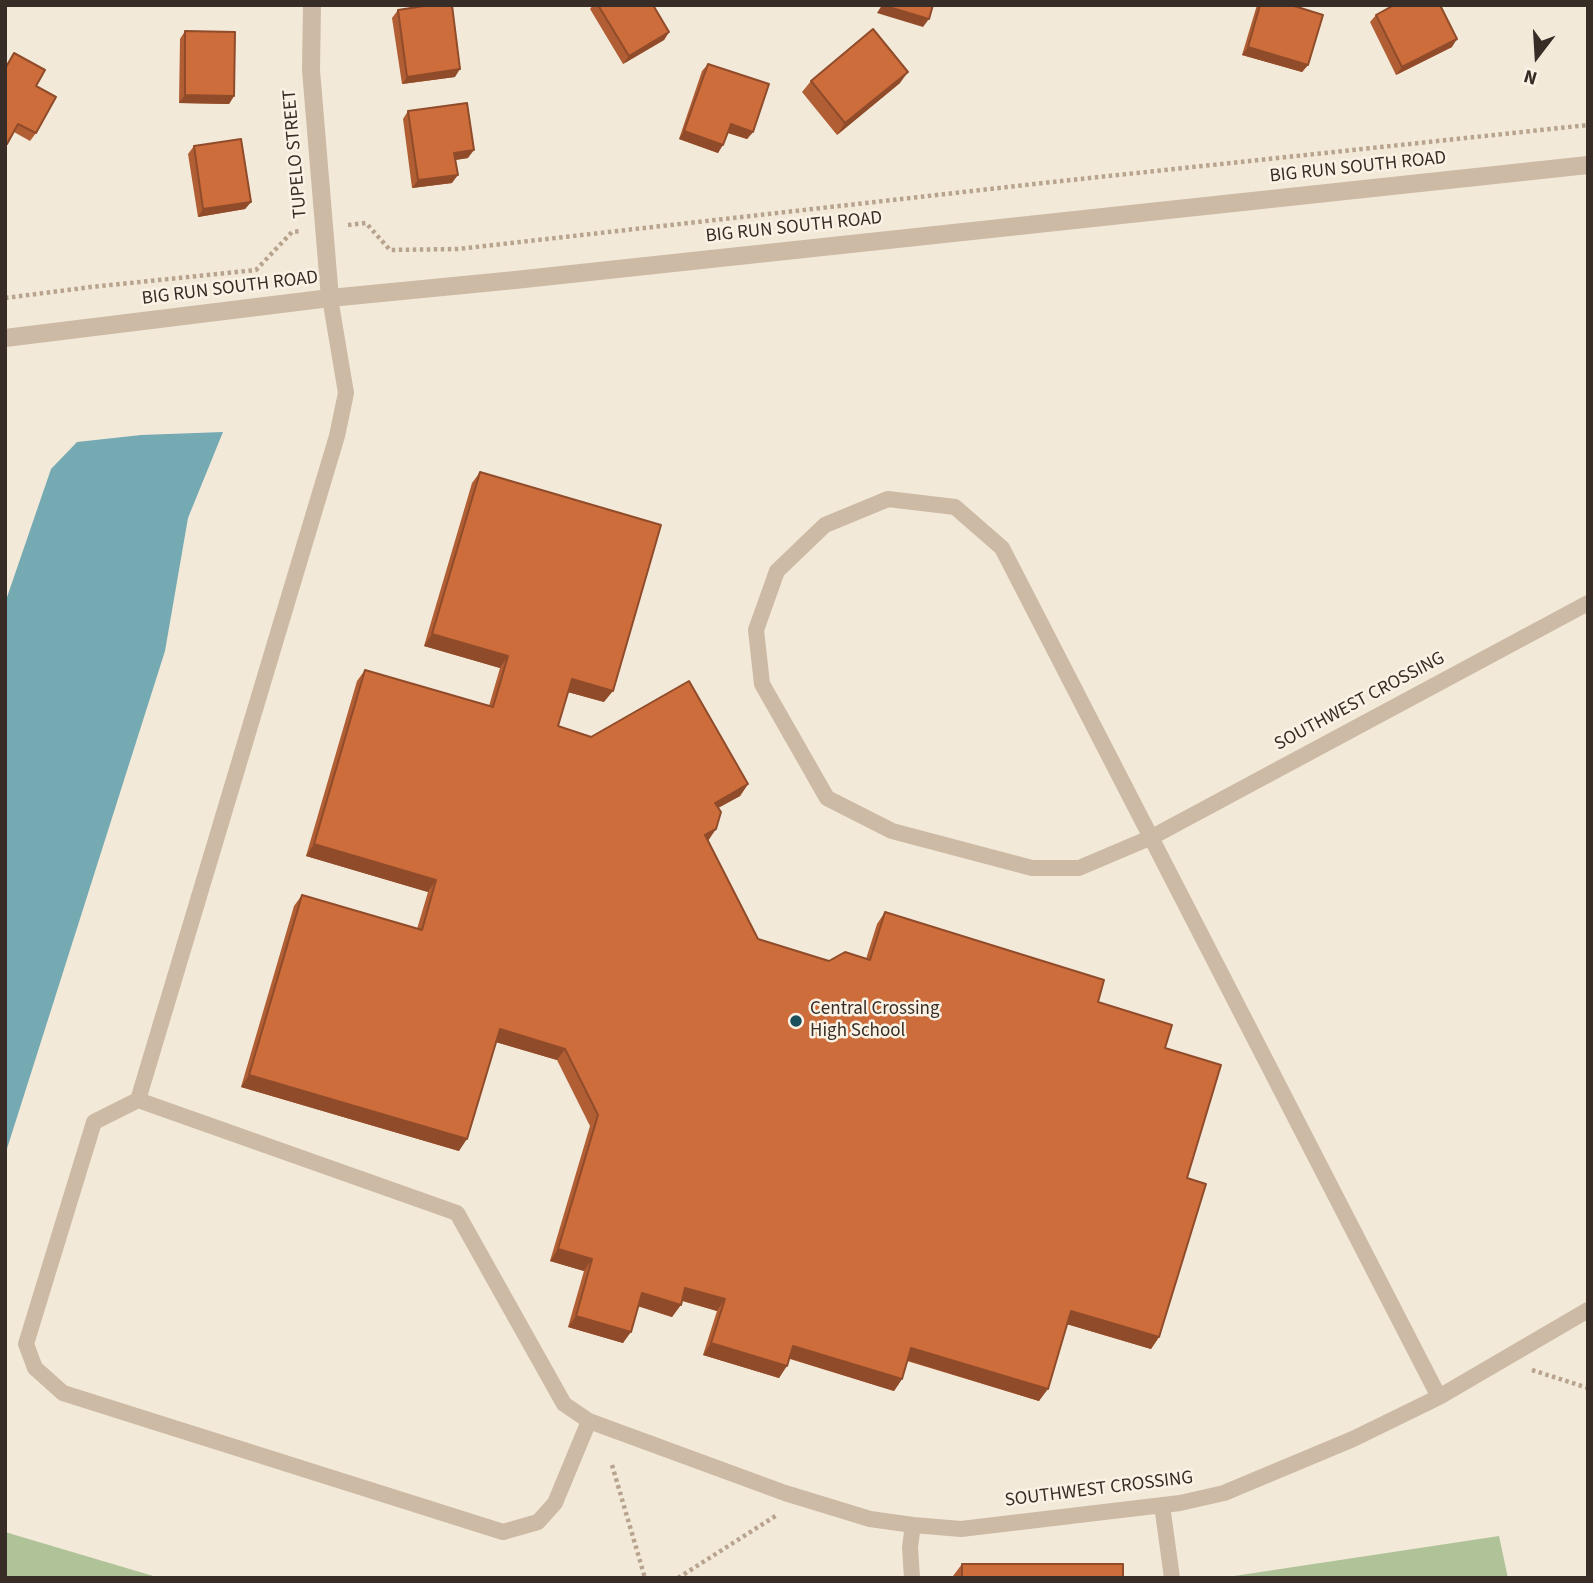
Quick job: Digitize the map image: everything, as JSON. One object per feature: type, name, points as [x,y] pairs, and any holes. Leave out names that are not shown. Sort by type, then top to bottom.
[{"type":"street","name":"TUPELO STREET","points":[[312,5],[310,70],[330,298]]},
{"type":"street","name":"BIG RUN SOUTH ROAD","points":[[5,338],[330,298],[1588,165]]},
{"type":"lane","points":[[330,298],[346,393],[337,436],[138,1100],[94,1122],[26,1344],[35,1368],[63,1393],[503,1532],[538,1522],[555,1503],[589,1421]]},
{"type":"lane","name":"SOUTHWEST CROSSING","points":[[1152,837],[1002,548],[956,508],[888,499],[825,525],[777,570],[756,631],[762,684],[827,798],[891,831],[1032,868],[1079,868],[1152,837],[1588,603]]},
{"type":"lane","points":[[1152,837],[1439,1397]]},
{"type":"lane","name":"SOUTHWEST CROSSING","points":[[138,1100],[457,1213],[564,1404],[589,1421],[785,1493],[870,1519],[961,1529],[1180,1503],[1223,1493],[1353,1440],[1439,1397],[1588,1310]]},
{"type":"lane","points":[[1162,1505],[1172,1578]]},
{"type":"lane","points":[[912,1578],[910,1547],[913,1525]]},
{"type":"path","points":[[5,298],[256,270],[292,232],[366,223],[390,250],[458,249],[1588,125]]},
{"type":"path","points":[[1526,1368],[1588,1388]]},
{"type":"path","points":[[612,1465],[645,1578]]},
{"type":"path","points":[[678,1578],[778,1515]]},
{"type":"green space","points":[[5,1532],[160,1578],[5,1578]]},
{"type":"green space","points":[[1499,1536],[1508,1578],[1234,1578],[1234,1576]]},
{"type":"water","points":[[223,432],[188,518],[165,651],[5,1155],[5,603],[51,469],[77,442],[141,435]]},
{"type":"building","points":[[452,5],[460,69],[407,77],[398,10]]},
{"type":"building","points":[[598,5],[653,5],[669,32],[629,56]]},
{"type":"building","points":[[882,5],[933,5],[929,19]]},
{"type":"building","points":[[1260,5],[1291,5],[1323,15],[1308,65],[1248,47]]},
{"type":"building","points":[[1394,5],[1440,5],[1457,39],[1402,67],[1376,15]]},
{"type":"building","points":[[873,29],[908,72],[845,123],[811,81]]},
{"type":"building","points":[[185,31],[235,32],[234,96],[185,95]]},
{"type":"building","points":[[14,53],[45,70],[36,86],[56,97],[36,133],[18,124],[7,144],[5,69]]},
{"type":"building","points":[[708,64],[769,84],[753,132],[731,124],[723,145],[684,131]]},
{"type":"building","points":[[467,103],[474,150],[454,153],[458,175],[418,180],[408,111]]},
{"type":"building","points":[[241,139],[251,202],[203,209],[194,146]]},
{"type":"building","name":"Central Crossing High School","points":[[480,472],[661,525],[613,691],[572,679],[558,726],[591,737],[689,681],[748,784],[715,803],[721,812],[716,829],[705,835],[758,939],[829,961],[845,952],[870,960],[885,912],[1104,980],[1098,1002],[1172,1025],[1165,1048],[1221,1065],[1187,1178],[1206,1184],[1159,1337],[1071,1311],[1048,1389],[911,1348],[902,1379],[793,1346],[787,1366],[711,1343],[725,1299],[685,1288],[681,1305],[642,1293],[631,1332],[576,1316],[592,1259],[558,1249],[598,1115],[565,1049],[500,1029],[467,1139],[249,1075],[302,895],[422,930],[436,880],[314,844],[365,670],[493,707],[508,656],[432,634]]},
{"type":"building","points":[[962,1564],[1123,1564],[1123,1578],[962,1578]]},
{"type":"place","name":"Central Crossing High School","points":[[796,1021]]}]
